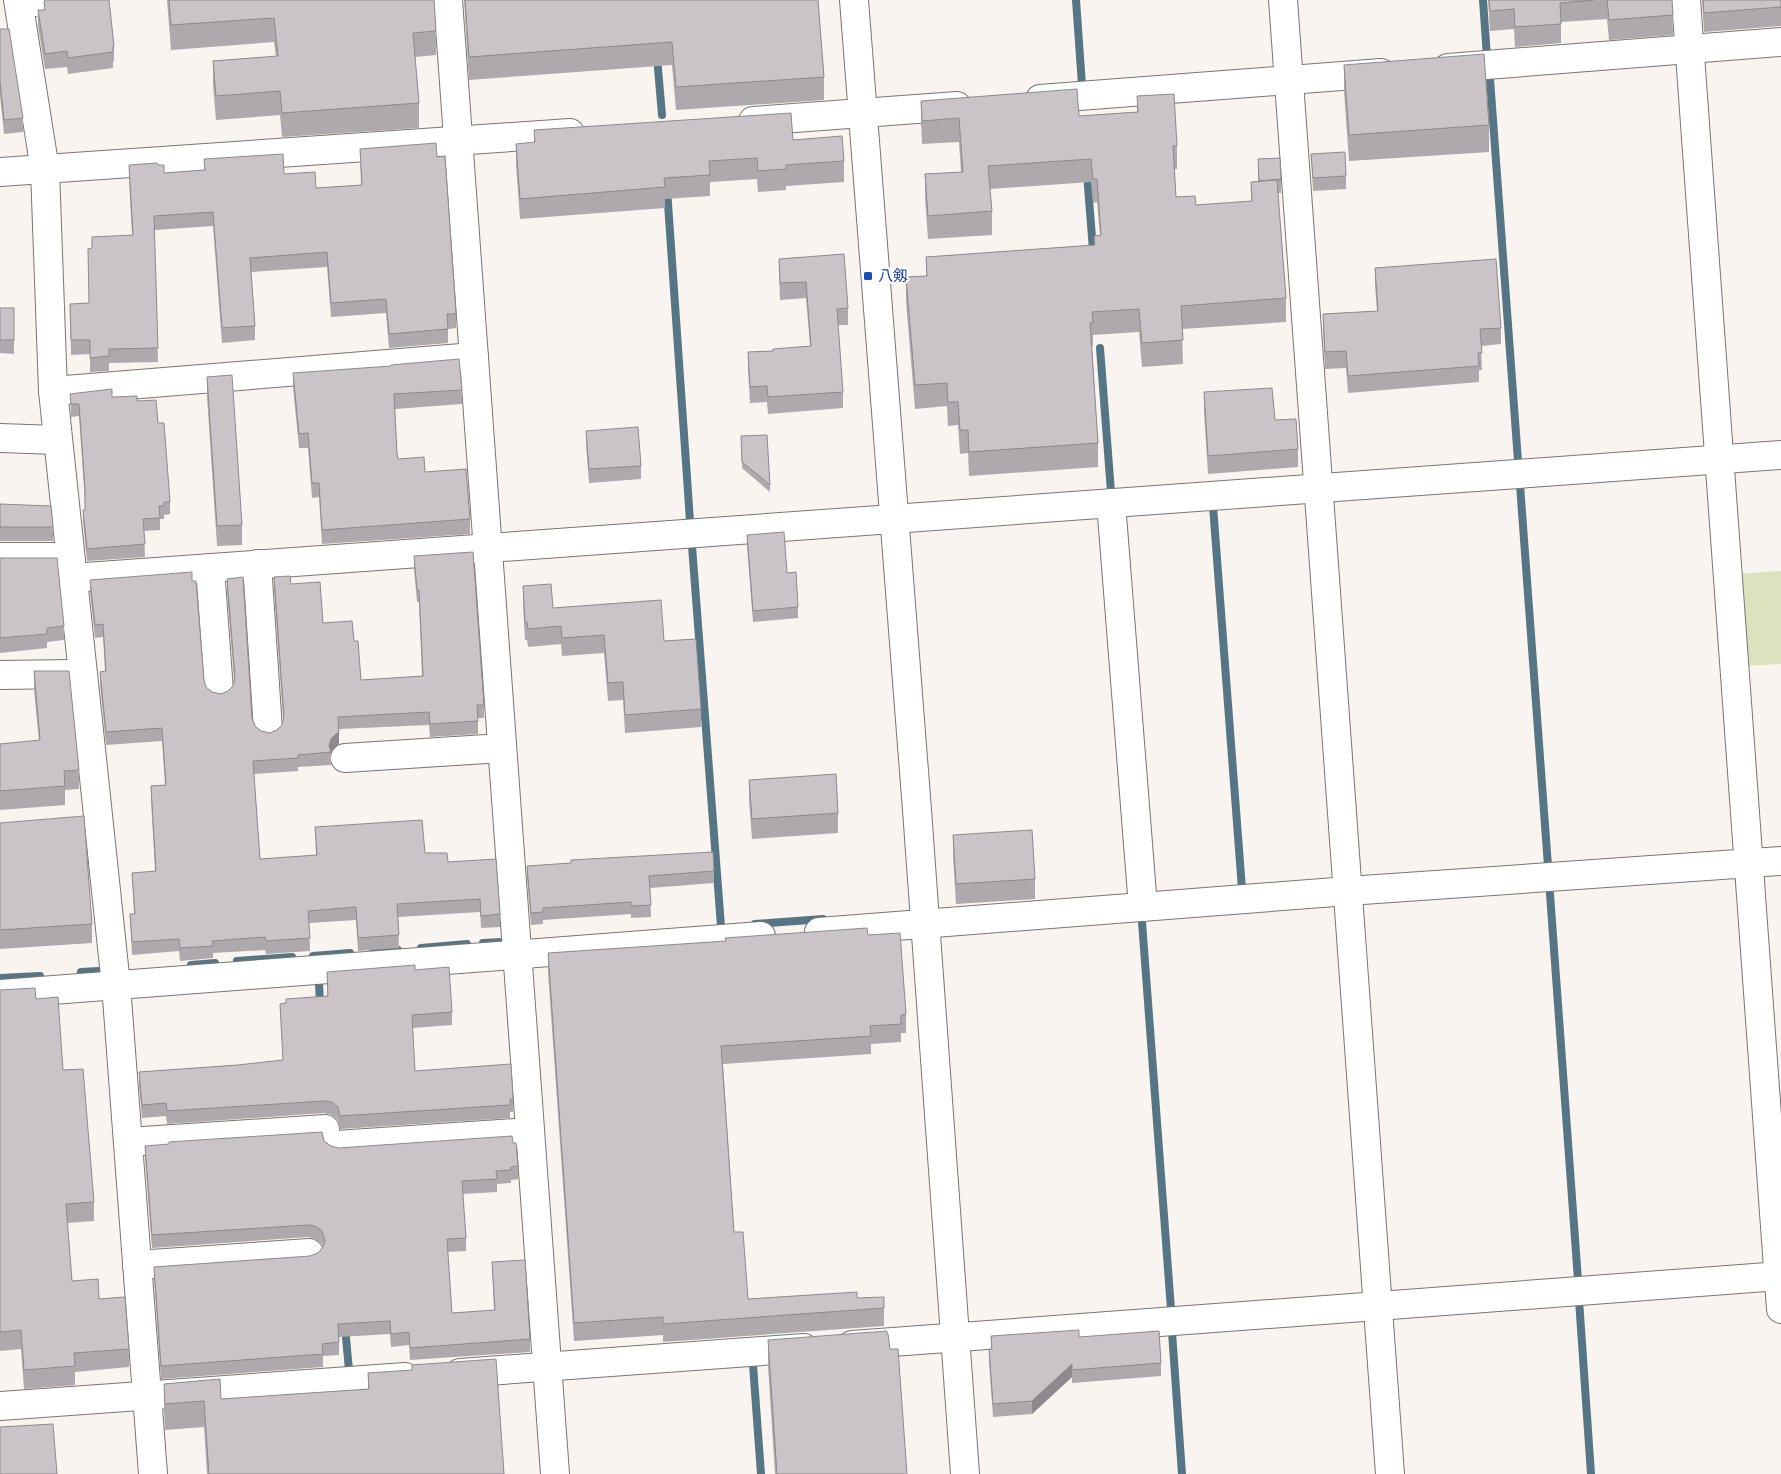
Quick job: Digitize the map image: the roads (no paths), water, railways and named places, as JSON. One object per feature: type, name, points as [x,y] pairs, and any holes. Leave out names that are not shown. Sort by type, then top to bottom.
[{"type":"street","points":[[49,0],[19,2],[45,170],[53,391],[82,674],[88,819],[116,985],[153,1474]]},
{"type":"street","points":[[448,0],[555,1474]]},
{"type":"street","points":[[854,0],[895,518],[965,1474]]},
{"type":"street","points":[[1283,0],[1390,1474]]},
{"type":"street","points":[[1686,0],[1781,1309]]},
{"type":"street","points":[[1019,101],[1781,42]]},
{"type":"street","points":[[725,122],[980,104]]},
{"type":"street","points":[[0,172],[596,132]]},
{"type":"street","points":[[53,391],[474,357]]},
{"type":"street","points":[[0,438],[57,440]]},
{"type":"street","points":[[0,557],[71,567],[210,568],[1781,455]]},
{"type":"street","points":[[1111,503],[1143,907]]},
{"type":"street","points":[[257,564],[268,730]]},
{"type":"street","points":[[210,568],[219,691]]},
{"type":"street","points":[[0,675],[82,674]]},
{"type":"street","points":[[345,758],[502,748]]},
{"type":"street","points":[[0,994],[1348,891],[1781,861]]},
{"type":"street","points":[[128,1142],[530,1132]]},
{"type":"street","points":[[137,1265],[309,1253]]},
{"type":"street","points":[[0,1406],[956,1338],[1780,1276]]},
{"type":"waterway","points":[[1076,0],[1082,85]]},
{"type":"waterway","points":[[1483,0],[1487,57]]},
{"type":"waterway","points":[[657,57],[662,115]]},
{"type":"waterway","points":[[1490,79],[1518,461]]},
{"type":"waterway","points":[[1087,174],[1093,250]]},
{"type":"waterway","points":[[667,189],[690,521]]},
{"type":"waterway","points":[[1100,348],[1111,492],[1116,492]]},
{"type":"waterway","points":[[1520,485],[1548,866]]},
{"type":"waterway","points":[[1213,506],[1242,889]]},
{"type":"waterway","points":[[692,546],[721,926]]},
{"type":"waterway","points":[[1550,894],[1578,1280]]},
{"type":"waterway","points":[[755,924],[823,919]]},
{"type":"waterway","points":[[1142,922],[1171,1309]]},
{"type":"waterway","points":[[483,943],[502,942]]},
{"type":"waterway","points":[[421,948],[467,944]]},
{"type":"waterway","points":[[373,951],[398,950]]},
{"type":"waterway","points":[[313,956],[350,953]]},
{"type":"waterway","points":[[237,961],[292,957]]},
{"type":"waterway","points":[[191,965],[215,963]]},
{"type":"waterway","points":[[81,972],[99,971]]},
{"type":"waterway","points":[[0,978],[40,976]]},
{"type":"waterway","points":[[319,983],[320,1004]]},
{"type":"waterway","points":[[1579,1300],[1591,1474]]},
{"type":"waterway","points":[[345,1327],[349,1370]]},
{"type":"waterway","points":[[1172,1332],[1182,1474]]},
{"type":"waterway","points":[[753,1365],[761,1474]]},
{"type":"place","name":"八剱","points":[[868,276]]}]
